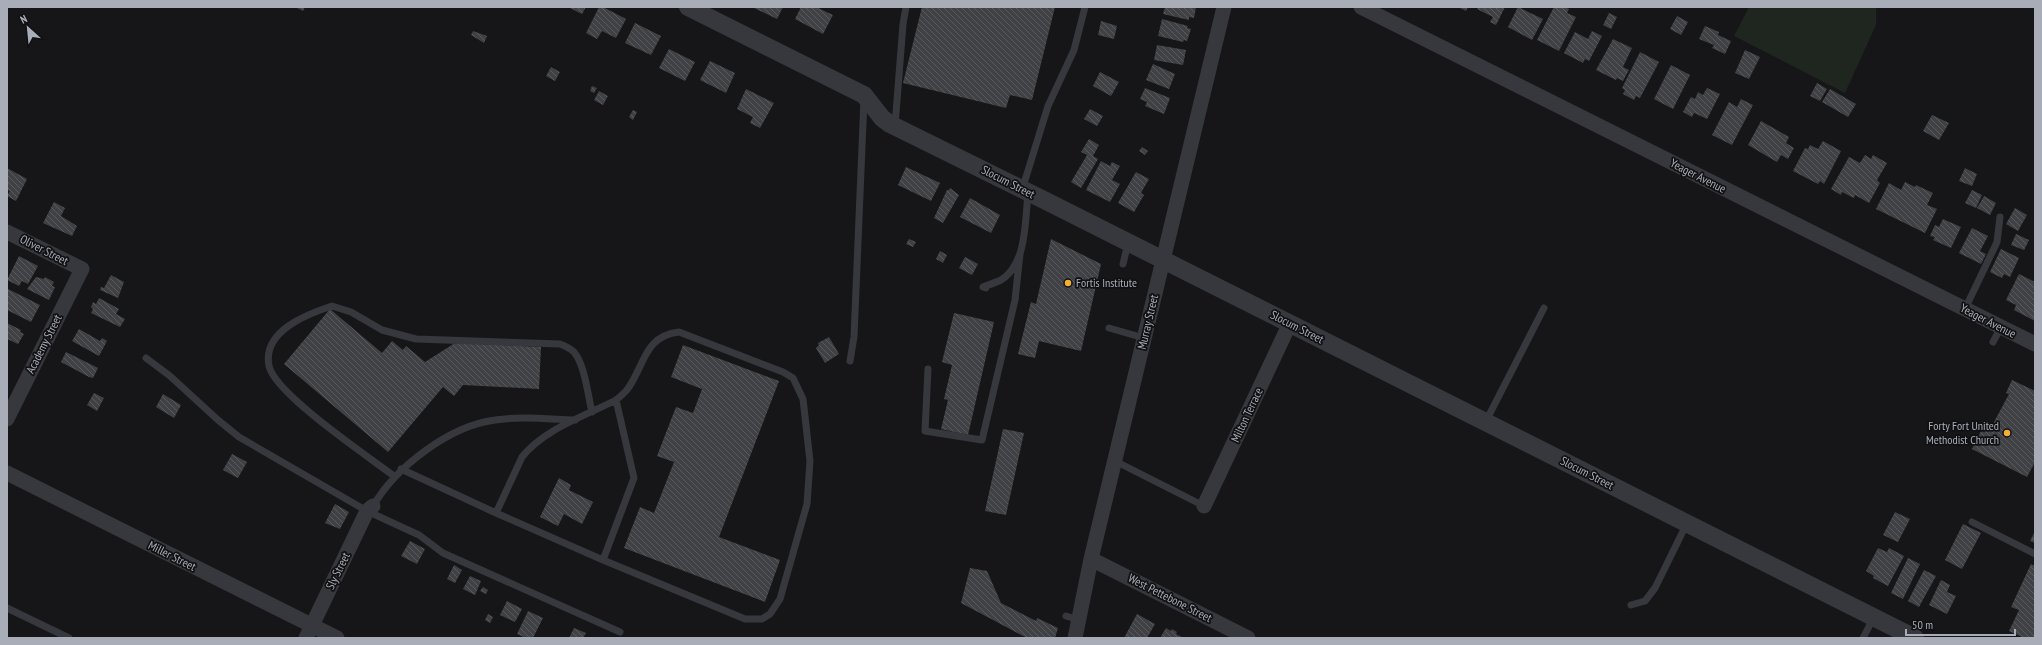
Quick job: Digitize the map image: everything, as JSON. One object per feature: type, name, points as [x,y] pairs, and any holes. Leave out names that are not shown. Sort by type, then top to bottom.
[{"type":"street","name":"Slocum Street","points":[[688,7],[864,95],[882,118],[895,126],[1915,638]]},
{"type":"street","name":"Murray Street","points":[[1075,638],[1073,618],[1091,559],[1224,7]]},
{"type":"street","name":"Yeager Avenue","points":[[1361,7],[2035,344]]},
{"type":"street","name":"Oliver Street","points":[[7,232],[82,269]]},
{"type":"street","name":"Academy Street","points":[[7,419],[82,269]]},
{"type":"street","name":"Milton Terrace","points":[[1204,506],[1290,323]]},
{"type":"street","name":"Miller Street","points":[[7,473],[309,632],[337,638]]},
{"type":"street","name":"Sly Street","points":[[309,632],[370,508]]},
{"type":"street","name":"West Pettebone Street","points":[[1091,559],[1248,638]]},
{"type":"lane","points":[[895,126],[906,7]]},
{"type":"lane","points":[[928,369],[925,431],[982,440],[1015,300],[1025,191],[1048,106],[1074,50],[1085,7]]},
{"type":"lane","points":[[850,361],[854,337],[864,95]]},
{"type":"lane","points":[[1965,309],[1997,242],[2000,217]]},
{"type":"lane","points":[[1123,264],[1128,243]]},
{"type":"lane","points":[[986,288],[983,287],[1001,280],[1016,264],[1020,254]]},
{"type":"lane","points":[[394,476],[312,414],[290,394],[272,373],[269,365],[271,349],[279,334],[297,319],[332,306],[351,312],[382,330],[416,339],[560,344],[573,352],[577,358],[592,412]]},
{"type":"lane","points":[[1486,422],[1544,308]]},
{"type":"lane","points":[[1993,342],[2001,327]]},
{"type":"lane","points":[[1109,328],[1144,338]]},
{"type":"lane","points":[[401,469],[496,513],[603,560],[745,618],[754,620],[762,619],[770,614],[780,599],[807,504],[810,461],[804,399],[793,378],[783,372],[679,332],[671,333],[661,338],[651,346],[644,355],[629,386],[616,400],[551,433],[528,450],[522,457],[496,513]]},
{"type":"lane","points":[[146,358],[170,376],[230,431],[254,446],[419,535],[443,554],[620,632]]},
{"type":"lane","points":[[603,560],[634,478],[616,400]]},
{"type":"lane","points":[[370,508],[401,469],[428,450],[465,428],[478,423],[516,418],[576,420]]},
{"type":"lane","points":[[1115,461],[1204,506]]},
{"type":"lane","points":[[1972,522],[2035,554]]},
{"type":"lane","points":[[1631,605],[1645,601],[1656,588],[1688,523]]},
{"type":"lane","points":[[7,608],[69,638]]},
{"type":"lane","points":[[1863,638],[1874,617]]},
{"type":"shaded area","points":[[1749,7],[1876,7],[1876,25],[1845,93],[1734,36]]},
{"type":"building","points":[[295,7],[305,7],[303,11]]},
{"type":"building","points":[[568,7],[586,7],[582,14]]},
{"type":"building","points":[[599,7],[603,7],[626,19],[616,38],[602,31],[597,39],[586,33]]},
{"type":"building","points":[[752,7],[783,7],[777,19]]},
{"type":"building","points":[[801,7],[816,7],[833,15],[823,34],[795,19]]},
{"type":"building","points":[[922,7],[1055,7],[1032,100],[1010,95],[1006,108],[903,83]]},
{"type":"building","points":[[1165,7],[1196,7],[1194,18],[1189,17],[1189,20],[1163,14]]},
{"type":"building","points":[[1458,7],[1468,7],[1466,11]]},
{"type":"building","points":[[1479,7],[1505,7],[1496,25],[1490,22],[1493,17],[1477,9]]},
{"type":"building","points":[[1518,7],[1543,19],[1532,40],[1508,27]]},
{"type":"building","points":[[1554,7],[1565,7],[1569,9],[1567,13],[1576,17],[1559,51],[1537,40]]},
{"type":"building","points":[[1609,13],[1617,17],[1611,29],[1603,25]]},
{"type":"building","points":[[1677,16],[1688,22],[1681,35],[1670,29]]},
{"type":"building","points":[[1162,19],[1188,26],[1187,28],[1191,29],[1187,41],[1184,40],[1183,42],[1158,36]]},
{"type":"building","points":[[1101,21],[1117,26],[1114,39],[1098,35]]},
{"type":"building","points":[[635,23],[661,36],[651,55],[625,43]]},
{"type":"building","points":[[1705,26],[1719,32],[1718,35],[1731,41],[1725,54],[1712,48],[1714,45],[1699,39]]},
{"type":"building","points":[[473,31],[487,36],[484,43],[471,35]]},
{"type":"building","points":[[1592,31],[1602,36],[1589,61],[1585,59],[1583,63],[1564,53],[1575,32],[1588,39]]},
{"type":"building","points":[[1613,39],[1632,48],[1623,67],[1629,70],[1623,81],[1617,78],[1616,80],[1596,70]]},
{"type":"building","points":[[1157,45],[1186,50],[1183,65],[1154,60]]},
{"type":"building","points":[[669,49],[695,62],[685,81],[659,68]]},
{"type":"building","points":[[1745,50],[1760,57],[1749,79],[1735,73]]},
{"type":"building","points":[[1640,52],[1659,62],[1640,98],[1636,96],[1634,100],[1623,94],[1625,90],[1622,88]]},
{"type":"building","points":[[710,61],[735,73],[726,93],[700,80]]},
{"type":"building","points":[[1153,64],[1175,74],[1169,89],[1146,80]]},
{"type":"building","points":[[1671,65],[1690,75],[1673,109],[1654,99]]},
{"type":"building","points":[[551,67],[560,72],[555,81],[546,76]]},
{"type":"building","points":[[1100,72],[1119,82],[1111,96],[1093,86]]},
{"type":"building","points":[[1817,83],[1827,89],[1820,101],[1810,96]]},
{"type":"building","points":[[592,86],[597,88],[594,93],[590,91]]},
{"type":"building","points":[[1145,88],[1170,98],[1164,114],[1145,106],[1147,102],[1140,99]]},
{"type":"building","points":[[1707,88],[1720,94],[1707,119],[1694,113],[1692,117],[1683,112],[1691,97],[1695,99],[1698,92],[1703,95]]},
{"type":"building","points":[[746,89],[774,103],[760,128],[750,123],[753,117],[737,109]]},
{"type":"building","points":[[1830,89],[1856,104],[1848,117],[1822,102]]},
{"type":"building","points":[[599,91],[608,96],[603,105],[594,100]]},
{"type":"building","points":[[1741,99],[1753,105],[1732,145],[1712,135],[1729,102],[1737,107]]},
{"type":"building","points":[[1090,109],[1103,116],[1097,126],[1084,119]]},
{"type":"building","points":[[633,110],[637,112],[633,120],[629,117]]},
{"type":"building","points":[[1932,115],[1949,123],[1939,140],[1923,131]]},
{"type":"building","points":[[1761,121],[1789,137],[1786,143],[1794,148],[1788,159],[1781,155],[1777,162],[1748,145]]},
{"type":"building","points":[[1089,139],[1099,145],[1093,156],[1098,159],[1081,188],[1071,182],[1087,155],[1081,152]]},
{"type":"building","points":[[1823,141],[1841,151],[1824,184],[1820,181],[1818,184],[1793,171],[1805,148],[1808,149],[1810,145],[1818,149]]},
{"type":"building","points":[[1142,147],[1148,151],[1145,155],[1139,151]]},
{"type":"building","points":[[1865,155],[1871,159],[1873,155],[1887,163],[1877,180],[1880,183],[1869,203],[1855,195],[1854,198],[1842,192],[1841,195],[1831,189],[1849,157],[1860,163]]},
{"type":"building","points":[[1101,161],[1110,166],[1112,162],[1120,166],[1112,180],[1120,184],[1110,202],[1086,190]]},
{"type":"building","points":[[906,167],[940,183],[931,201],[898,185]]},
{"type":"building","points":[[7,168],[27,179],[16,201],[7,196],[10,191],[7,190]]},
{"type":"building","points":[[1965,168],[1977,174],[1972,186],[1959,181]]},
{"type":"building","points":[[1136,172],[1149,179],[1141,193],[1144,195],[1134,212],[1118,203]]},
{"type":"building","points":[[1905,182],[1915,187],[1916,185],[1933,193],[1927,205],[1937,209],[1925,233],[1876,209],[1889,183],[1901,190]]},
{"type":"building","points":[[950,188],[959,195],[943,223],[934,218],[947,190]]},
{"type":"building","points":[[1972,190],[1982,195],[1976,208],[1965,203]]},
{"type":"building","points":[[1984,196],[1996,203],[1990,215],[1977,208]]},
{"type":"building","points":[[970,198],[1000,215],[991,233],[960,217]]},
{"type":"building","points":[[54,202],[65,208],[61,216],[77,226],[72,236],[43,223]]},
{"type":"building","points":[[2015,208],[2027,215],[2018,231],[2006,224]]},
{"type":"building","points":[[1943,219],[1961,227],[1951,248],[1933,240],[1935,237],[1930,236],[1935,225],[1939,227]]},
{"type":"building","points":[[1972,228],[1988,236],[1980,251],[1986,254],[1981,264],[1959,253]]},
{"type":"building","points":[[2016,234],[2029,240],[2024,250],[2011,245]]},
{"type":"building","points":[[909,239],[916,242],[913,247],[906,244]]},
{"type":"building","name":"Fortis Institute","points":[[1051,239],[1101,264],[1081,351],[1039,341],[1035,358],[1018,354],[1031,302],[1036,304]]},
{"type":"building","points":[[2001,249],[2019,258],[2010,277],[2004,274],[2002,278],[1990,272]]},
{"type":"building","points":[[940,251],[947,255],[943,263],[936,259]]},
{"type":"building","points":[[19,256],[38,266],[28,284],[22,281],[19,286],[7,280]]},
{"type":"building","points":[[965,257],[978,264],[972,275],[959,268]]},
{"type":"building","points":[[2019,274],[2035,282],[2035,321],[2014,310],[2016,305],[2006,300]]},
{"type":"building","points":[[111,275],[124,282],[118,298],[100,290],[101,287],[104,288]]},
{"type":"building","points":[[36,277],[44,279],[45,277],[54,282],[52,286],[55,287],[49,300],[27,289]]},
{"type":"building","points":[[8,289],[40,305],[31,322],[7,310]]},
{"type":"building","points":[[99,298],[119,309],[116,314],[125,319],[120,327],[91,313],[93,309],[91,307],[93,302],[96,304]]},
{"type":"building","points":[[330,309],[382,353],[392,341],[403,350],[406,346],[425,362],[455,343],[541,347],[539,389],[463,385],[454,396],[443,387],[388,452],[284,364]]},
{"type":"building","points":[[954,313],[994,322],[968,435],[941,429],[948,400],[944,399],[952,365],[942,362]]},
{"type":"building","points":[[7,323],[21,330],[20,332],[24,334],[18,344],[7,339]]},
{"type":"building","points":[[79,329],[100,341],[102,338],[107,341],[99,356],[72,341]]},
{"type":"building","points":[[829,337],[839,354],[825,363],[816,348],[819,345],[818,343]]},
{"type":"building","points":[[683,345],[779,381],[719,537],[780,560],[765,602],[624,548],[640,507],[654,513],[674,462],[657,456],[676,407],[693,413],[702,389],[671,377]]},
{"type":"building","points":[[66,352],[98,368],[93,378],[61,362]]},
{"type":"building","name":"Forty Fort United Methodist Church","points":[[2012,380],[2035,391],[2035,462],[2027,477],[1972,449],[1986,421],[1993,424],[2009,394],[2006,393]]},
{"type":"building","points":[[94,393],[104,398],[97,411],[87,405]]},
{"type":"building","points":[[163,394],[181,405],[174,418],[156,407]]},
{"type":"building","points":[[1003,429],[1024,433],[1006,515],[985,511]]},
{"type":"building","points":[[232,454],[247,462],[238,478],[223,470]]},
{"type":"building","points":[[559,478],[571,485],[569,490],[593,502],[582,524],[564,514],[558,526],[540,517]]},
{"type":"building","points":[[335,504],[349,512],[340,529],[325,523]]},
{"type":"building","points":[[1895,512],[1910,519],[1898,542],[1883,535]]},
{"type":"building","points":[[1963,524],[1981,533],[1962,569],[1945,560]]},
{"type":"building","points":[[2035,531],[2035,543],[2030,541]]},
{"type":"building","points":[[410,541],[425,549],[417,564],[401,556]]},
{"type":"building","points":[[1878,548],[1887,552],[1889,548],[1904,556],[1888,586],[1873,578],[1874,576],[1866,571]]},
{"type":"building","points":[[1908,558],[1920,564],[1903,599],[1891,593]]},
{"type":"building","points":[[2031,564],[2035,566],[2035,638],[2024,638],[2009,631],[2019,610],[2011,607]]},
{"type":"building","points":[[454,565],[462,570],[455,583],[447,579]]},
{"type":"building","points":[[970,568],[987,571],[1001,603],[1036,621],[1037,618],[1058,628],[1055,638],[1027,638],[961,603]]},
{"type":"building","points":[[1924,570],[1936,576],[1919,607],[1908,601]]},
{"type":"building","points":[[470,576],[481,581],[475,595],[463,589]]},
{"type":"building","points":[[1941,580],[1950,585],[1947,592],[1956,596],[1947,614],[1929,605]]},
{"type":"building","points":[[483,587],[488,590],[486,594],[480,591]]},
{"type":"building","points":[[507,601],[522,609],[515,622],[500,615]]},
{"type":"building","points":[[528,611],[543,618],[533,638],[526,638],[517,634]]},
{"type":"building","points":[[488,614],[493,617],[490,623],[485,620]]},
{"type":"building","points":[[1137,614],[1155,624],[1147,638],[1124,638]]},
{"type":"building","points":[[574,628],[586,633],[583,638],[569,638]]},
{"type":"building","points":[[1166,628],[1171,631],[1172,629],[1177,632],[1176,634],[1184,638],[1160,638]]},
{"type":"place","name":"Fortis Institute","points":[[1068,283]]},
{"type":"place","name":"Forty Fort United Methodist Church","points":[[2007,433]]}]
